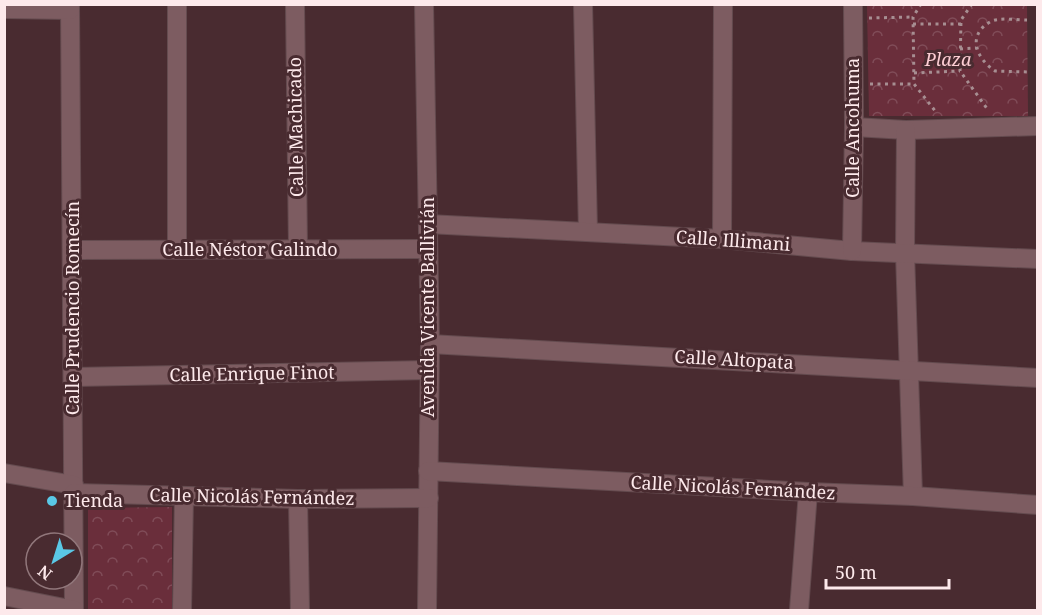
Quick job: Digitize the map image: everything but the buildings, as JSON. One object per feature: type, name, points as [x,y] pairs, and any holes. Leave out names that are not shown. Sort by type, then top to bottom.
[{"type":"street","points":[[177,4],[177,250]]},
{"type":"street","name":"Calle Machicado","points":[[295,4],[298,249]]},
{"type":"street","name":"Avenida Vicente Ballivián","points":[[424,4],[430,344],[427,610]]},
{"type":"street","points":[[583,4],[588,232]]},
{"type":"street","points":[[722,239],[723,4]]},
{"type":"street","name":"Calle Ancohuma","points":[[852,250],[853,4]]},
{"type":"street","points":[[4,9],[70,7]]},
{"type":"street","name":"Calle Prudencio Romecín","points":[[70,7],[74,610]]},
{"type":"street","points":[[854,127],[906,130],[1038,126]]},
{"type":"street","points":[[906,130],[905,253],[913,495]]},
{"type":"street","name":"Calle Illimani","points":[[428,224],[722,239],[852,250],[1038,259]]},
{"type":"street","name":"Calle Néstor Galindo","points":[[73,250],[428,249]]},
{"type":"street","name":"Calle Altopata","points":[[430,344],[1038,378]]},
{"type":"street","name":"Calle Enrique Finot","points":[[74,377],[429,370]]},
{"type":"street","name":"Calle Nicolás Fernández","points":[[428,471],[808,492],[913,495],[1038,505]]},
{"type":"street","name":"Calle Nicolás Fernández","points":[[4,473],[74,489],[184,496],[298,499],[429,498]]},
{"type":"street","points":[[799,610],[808,492]]},
{"type":"street","points":[[182,610],[184,496]]},
{"type":"street","points":[[298,499],[300,610]]},
{"type":"street","points":[[4,596],[74,610]]},
{"type":"path","points":[[921,4],[913,17],[914,84],[939,116]]},
{"type":"path","points":[[972,4],[961,20],[960,71],[993,116]]},
{"type":"path","points":[[867,18],[913,17]]},
{"type":"path","points":[[1027,20],[991,21],[982,29],[977,38],[976,48],[978,57],[995,71],[1028,72]]},
{"type":"path","points":[[913,24],[961,24]]},
{"type":"path","points":[[960,49],[976,48]]},
{"type":"path","points":[[914,73],[960,71]]},
{"type":"path","points":[[868,84],[914,84]]},
{"type":"green space","name":"Plaza","points":[[867,5],[1027,5],[1028,116],[869,116]]},
{"type":"green space","points":[[172,507],[172,610],[88,610],[88,508]]},
{"type":"place","name":"Tienda","points":[[52,501]]}]
